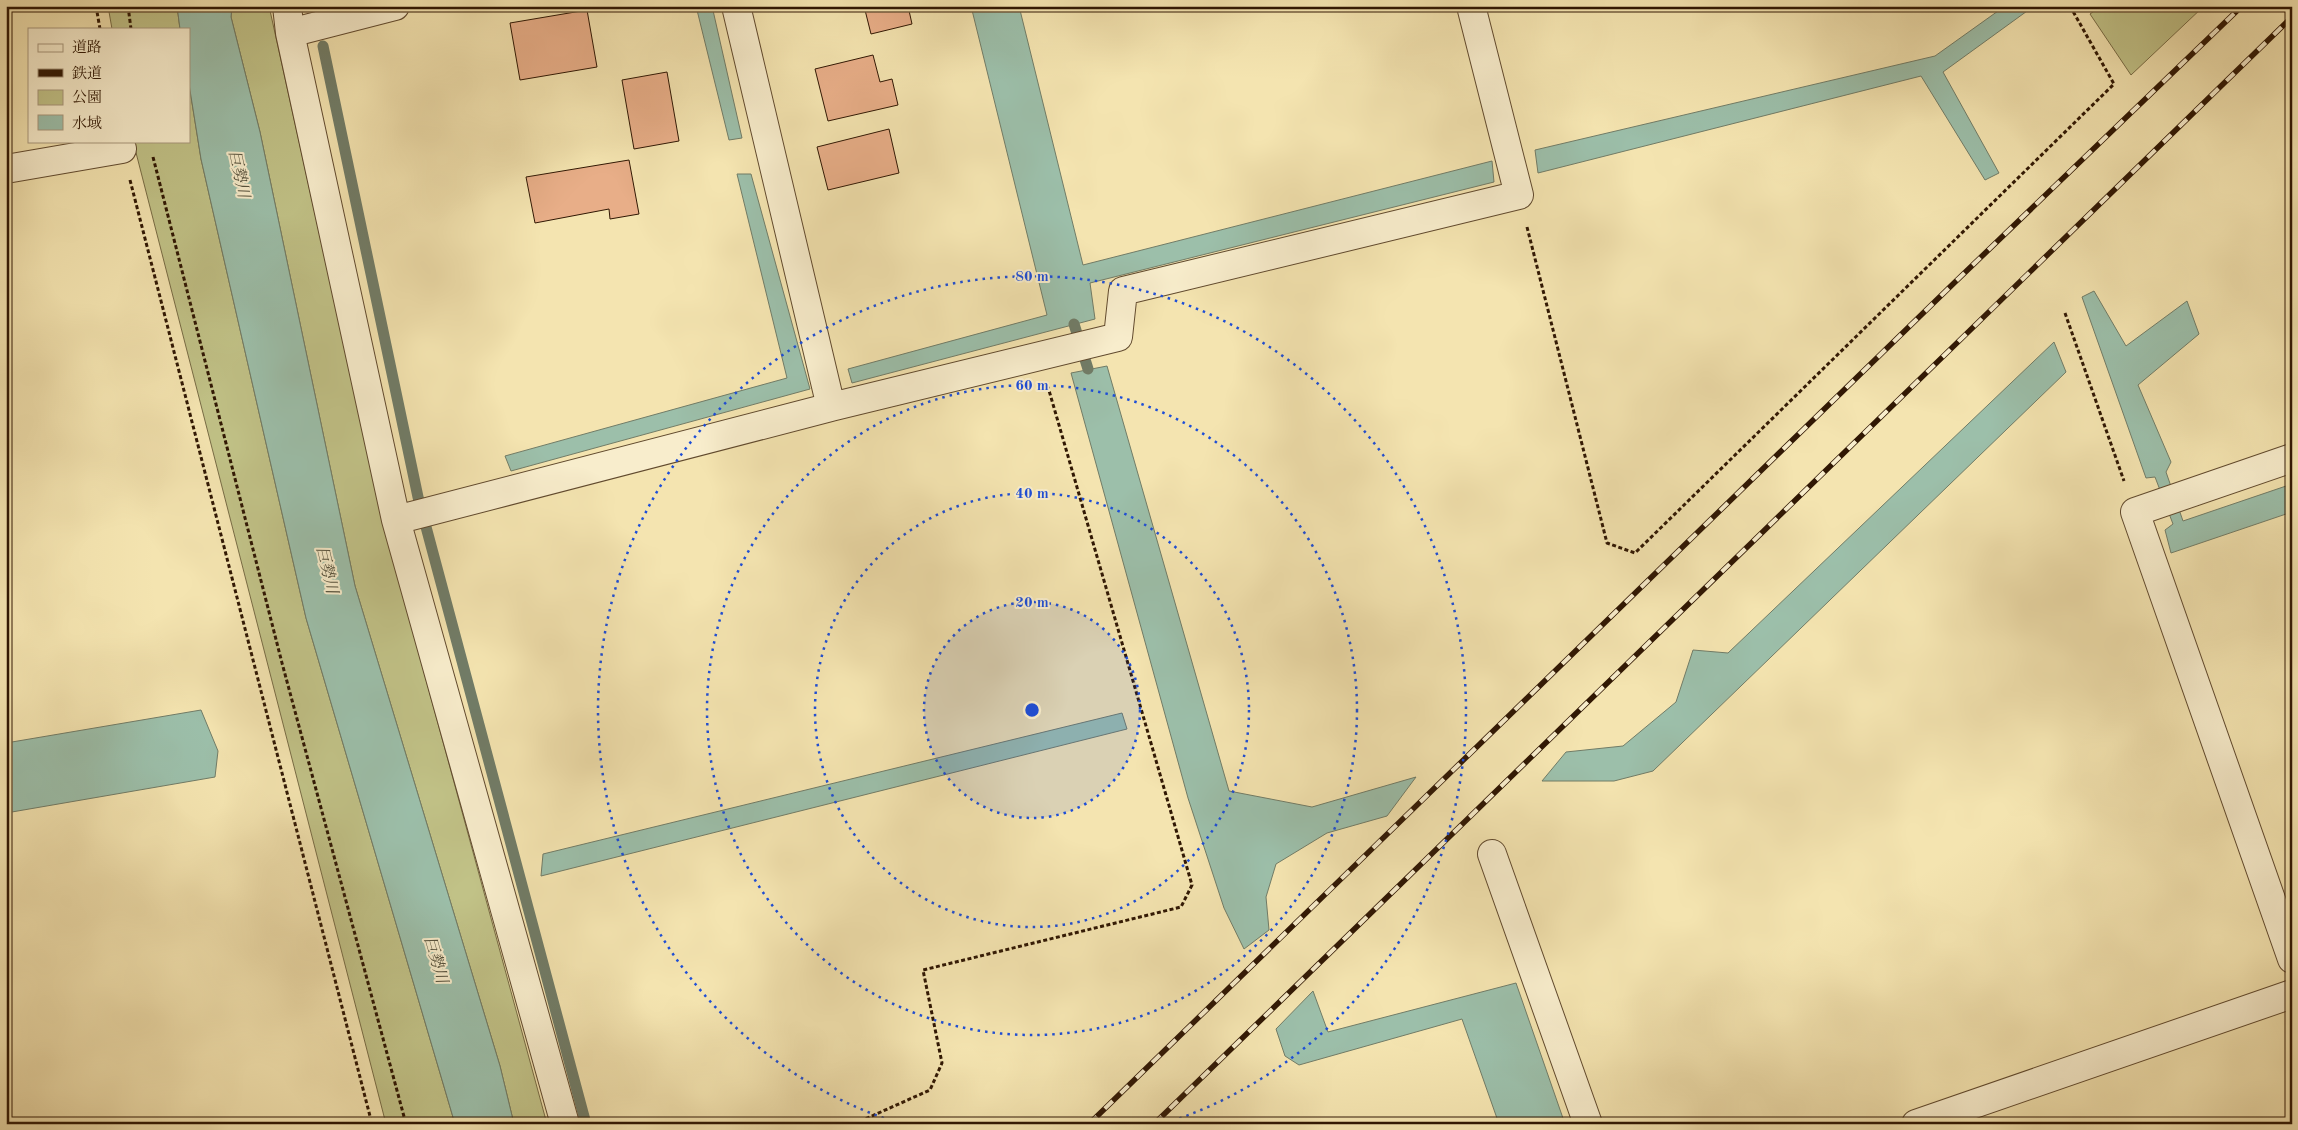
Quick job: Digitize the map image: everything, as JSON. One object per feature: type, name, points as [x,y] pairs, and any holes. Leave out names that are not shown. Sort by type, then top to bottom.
[{"type":"street","points":[[287,6],[290,33],[396,520],[565,1124]]},
{"type":"street","points":[[290,33],[395,6]]},
{"type":"street","points":[[736,6],[830,407]]},
{"type":"street","points":[[396,520],[830,407],[1118,337],[1123,290],[1519,195],[1471,6]]},
{"type":"street","points":[[6,169],[122,149]]},
{"type":"street","points":[[2292,458],[2142,510],[2292,959]]},
{"type":"street","points":[[1492,854],[1588,1124]]},
{"type":"street","points":[[1916,1124],[2292,994]]},
{"type":"path","points":[[96,6],[100,28]]},
{"type":"path","points":[[128,6],[131,28]]},
{"type":"path","points":[[1519,195],[1607,542],[1635,553],[2114,84],[2070,6]]},
{"type":"path","points":[[122,149],[372,1124]]},
{"type":"path","points":[[152,151],[282,663],[406,1124]]},
{"type":"path","points":[[2065,313],[2142,510]]},
{"type":"path","points":[[854,1124],[930,1090],[942,1063],[922,970],[1181,907],[1192,885],[1039,356]]},
{"type":"green space","points":[[108,6],[177,6],[180,28],[112,28]]},
{"type":"green space","points":[[232,6],[269,6],[384,525],[547,1124],[514,1124],[500,1066],[355,586],[260,132],[231,17]]},
{"type":"green space","points":[[2101,6],[2204,6],[2131,75],[2090,14]]},
{"type":"green space","points":[[190,90],[201,159],[306,618],[455,1124],[386,1124],[133,142],[190,142]]},
{"type":"water","name":"巨勢川","points":[[177,6],[232,6],[231,17],[260,132],[355,586],[500,1066],[514,1124],[455,1124],[306,618],[201,159],[190,90],[190,28],[180,28]]},
{"type":"water","points":[[696,6],[712,6],[742,138],[729,140]]},
{"type":"water","points":[[971,6],[1019,6],[1083,265],[1492,161],[1494,182],[1090,283],[1095,319],[852,383],[848,369],[1047,315]]},
{"type":"water","points":[[2005,6],[2034,6],[1943,72],[1999,173],[1985,180],[1921,76],[1538,173],[1535,150],[1935,56]]},
{"type":"water","points":[[737,174],[751,174],[810,389],[511,471],[505,456],[787,378]]},
{"type":"water","points":[[2094,291],[2126,346],[2187,301],[2199,334],[2138,385],[2171,462],[2166,472],[2183,521],[2292,484],[2292,512],[2171,553],[2165,530],[2173,524],[2155,477],[2146,478],[2082,297]]},
{"type":"water","points":[[2054,342],[2066,372],[1653,771],[1614,781],[1542,781],[1566,752],[1623,746],[1676,702],[1693,650],[1728,653]]},
{"type":"water","points":[[1107,366],[1229,791],[1312,807],[1416,777],[1387,816],[1327,833],[1276,864],[1266,897],[1269,930],[1244,949],[1224,908],[1188,798],[1071,373]]},
{"type":"water","points":[[201,710],[218,751],[215,777],[6,813],[6,743]]},
{"type":"water","points":[[1122,713],[1127,729],[541,876],[543,854]]},
{"type":"water","points":[[1516,983],[1565,1124],[1499,1124],[1462,1019],[1299,1065],[1285,1056],[1276,1029],[1313,991],[1328,1032]]},
{"type":"building","points":[[864,6],[908,6],[912,24],[871,34]]},
{"type":"building","points":[[587,10],[597,67],[520,80],[510,23]]},
{"type":"building","points":[[873,55],[880,82],[892,79],[898,105],[828,121],[815,69]]},
{"type":"building","points":[[667,72],[679,141],[634,149],[622,80]]},
{"type":"building","points":[[889,129],[899,173],[828,190],[817,147]]},
{"type":"building","points":[[629,160],[639,214],[610,219],[609,209],[535,223],[526,177]]},
{"type":"waterway","points":[[323,46],[418,497],[586,1124]]},
{"type":"waterway","points":[[1074,324],[1088,369]]},
{"type":"railway","points":[[1089,1124],[1953,284],[2242,6]]},
{"type":"railway","points":[[1154,1124],[2292,17]]}]
